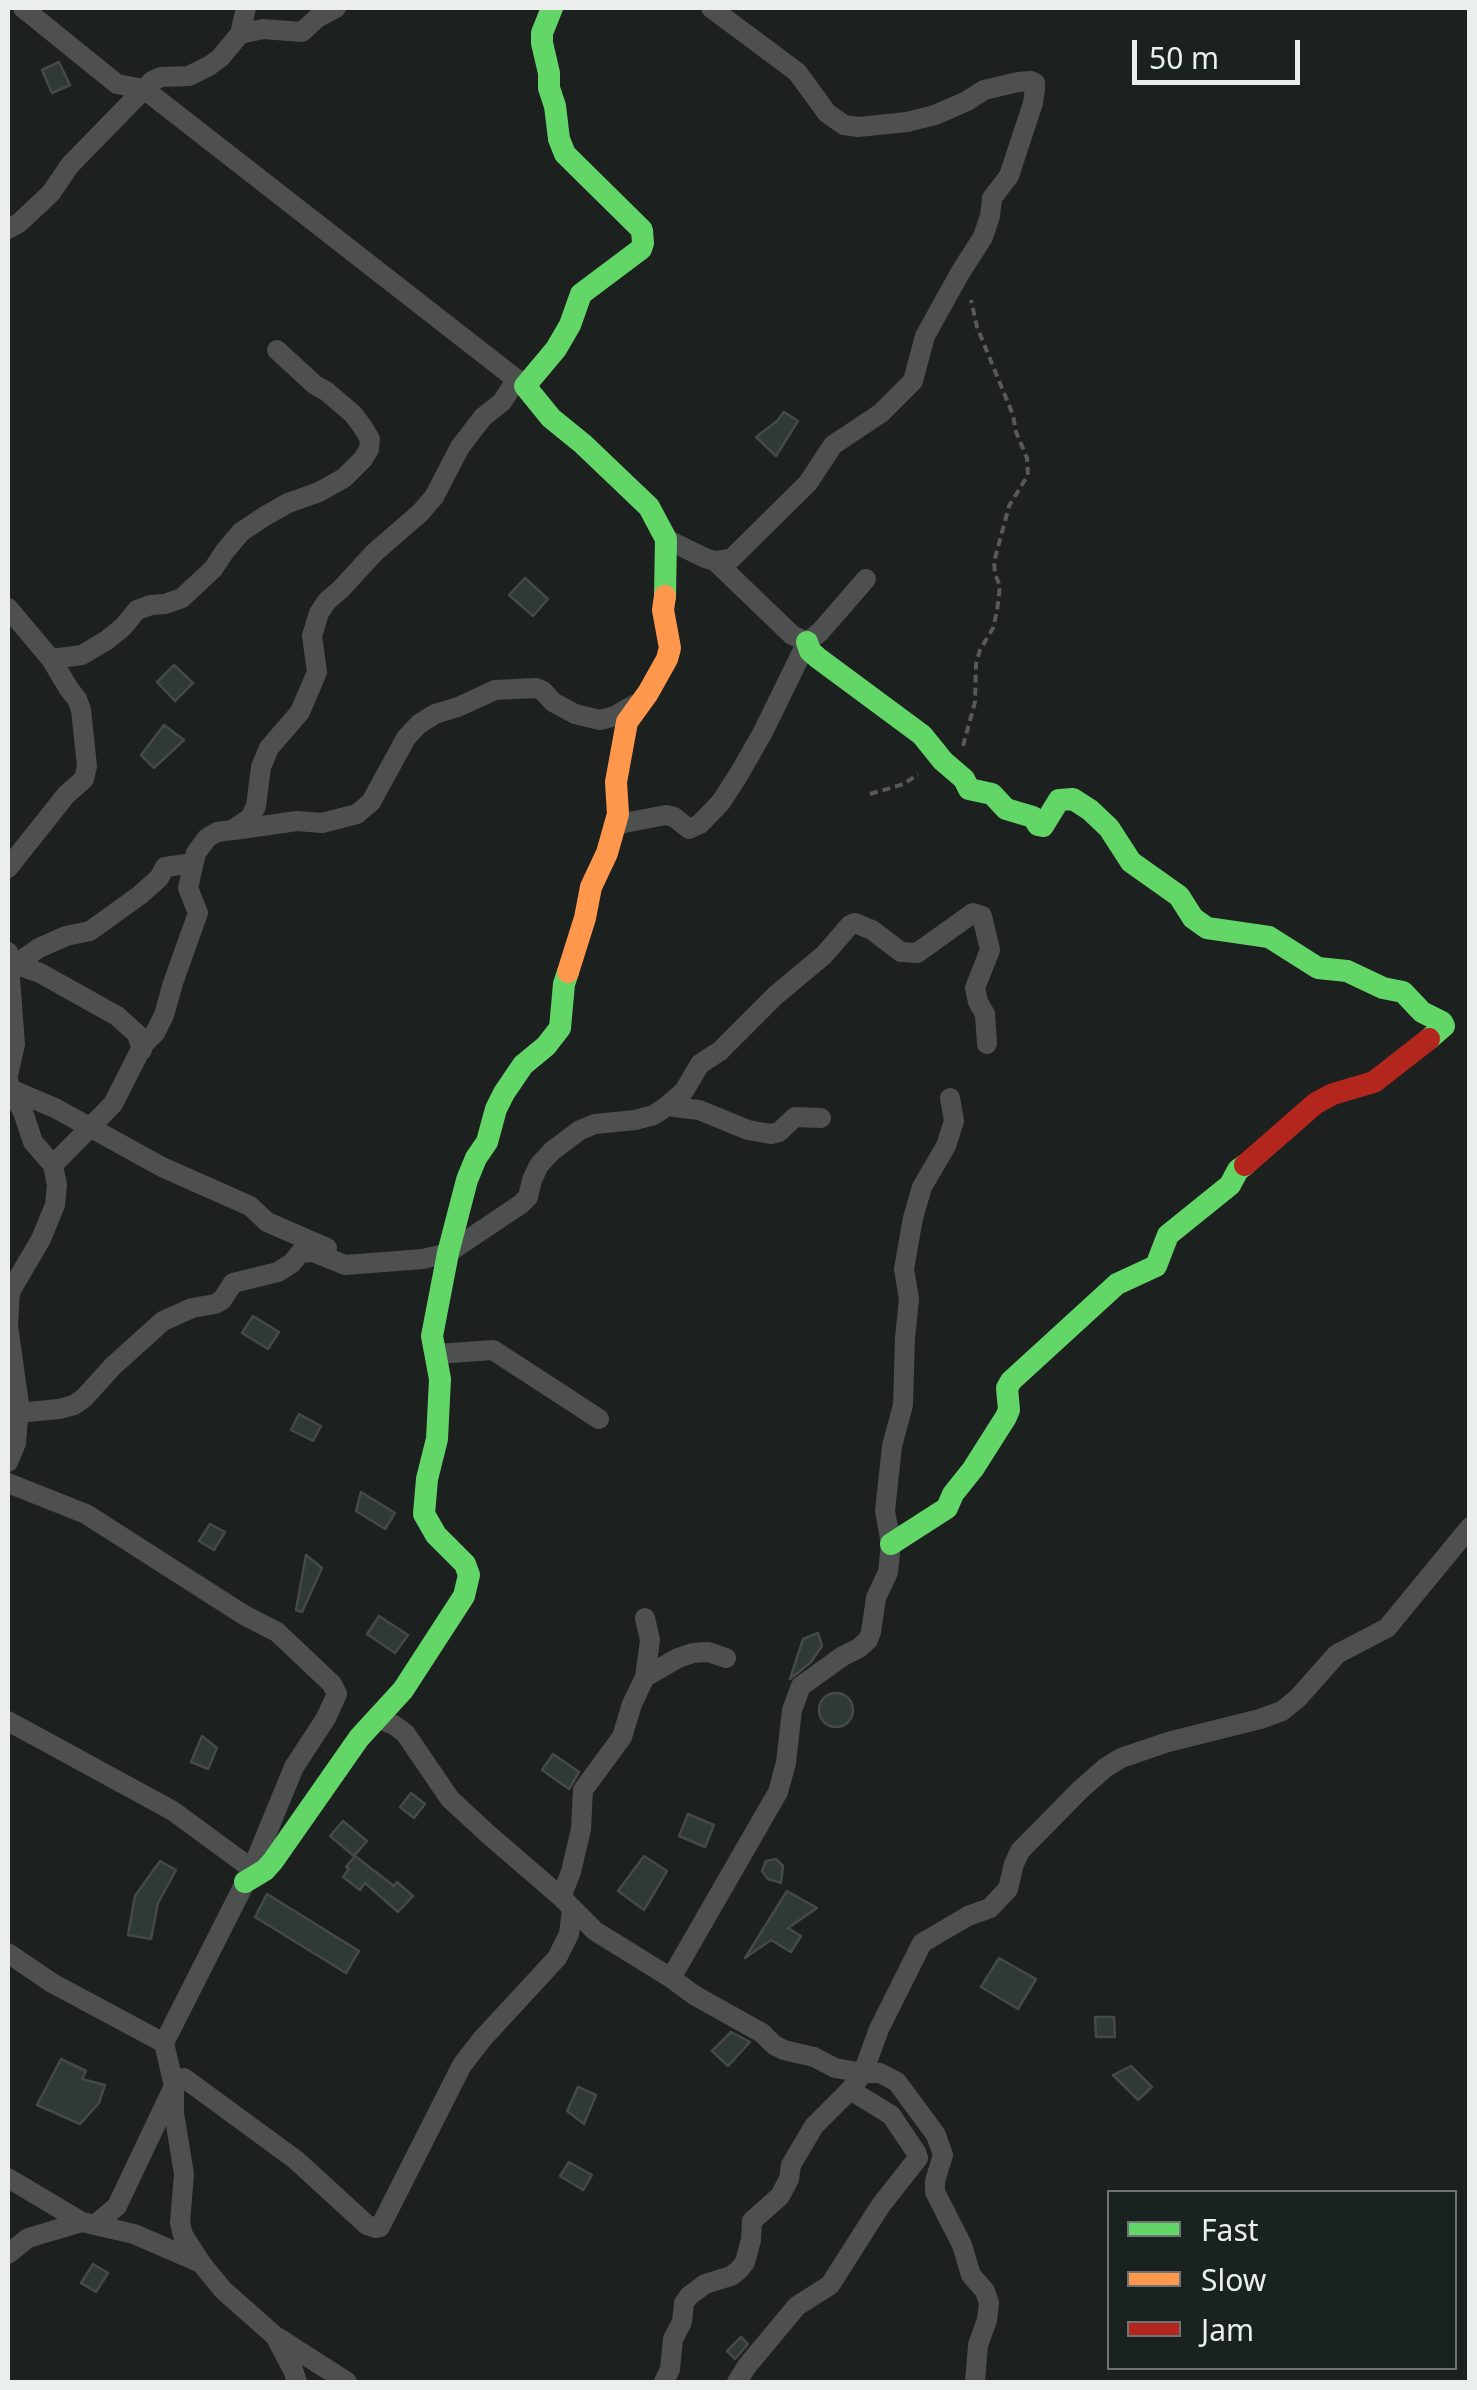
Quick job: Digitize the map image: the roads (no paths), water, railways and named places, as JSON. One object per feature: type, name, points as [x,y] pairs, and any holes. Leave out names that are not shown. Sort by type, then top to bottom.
[{"type":"street","points":[[23,8],[118,84],[144,88],[521,382],[550,418],[650,507],[666,539],[668,588],[663,610],[670,648],[627,722],[616,782],[618,814],[607,853],[591,887],[564,984],[560,1028],[523,1065],[504,1093],[487,1142],[470,1168],[432,1336],[440,1379],[437,1439],[424,1514],[436,1535],[465,1564],[469,1576],[464,1596],[403,1690],[360,1738],[273,1860],[265,1870],[248,1875]]},
{"type":"street","points":[[8,229],[51,193],[70,166],[144,88],[161,77],[189,76],[220,58],[240,34],[246,8]]},
{"type":"street","points":[[240,34],[254,30],[302,32],[336,8]]},
{"type":"street","points":[[232,830],[250,818],[256,806],[261,766],[269,748],[305,702],[317,672],[312,636],[327,601],[434,497],[460,446],[483,417],[556,349],[582,294],[641,250],[644,243],[642,230],[566,154],[559,138],[542,43],[552,8]]},
{"type":"street","points":[[711,8],[797,72],[827,113],[844,125],[858,128],[907,122],[935,115],[984,90],[1026,80],[1034,83],[1033,103],[1008,176],[992,198],[983,237],[925,336],[913,382],[880,413],[834,445],[800,492],[731,559],[715,561]]},
{"type":"street","points":[[52,659],[82,654],[107,640],[138,610],[182,598],[213,570],[242,532],[276,510],[344,478],[363,458],[370,440],[362,426],[278,350]]},
{"type":"street","points":[[666,539],[715,561],[792,635],[807,642],[818,658],[922,735],[968,788],[992,794],[1006,809],[1032,817],[1038,826],[1045,824],[1059,800],[1073,799],[1110,828],[1132,862],[1179,896],[1192,918],[1207,928],[1269,937],[1318,968],[1346,972],[1402,992],[1444,1026],[1374,1082],[1333,1094],[1295,1120],[1238,1170],[1230,1185],[1168,1234],[1156,1266],[1117,1284],[1010,1382],[1006,1418],[947,1508],[891,1544]]},
{"type":"street","points":[[614,827],[666,815],[690,829],[700,824],[722,802],[747,760],[807,642],[866,579]]},
{"type":"street","points":[[8,608],[52,659],[77,699],[86,772],[8,868]]},
{"type":"street","points":[[53,1165],[114,1104],[164,1015],[197,919],[198,906],[188,888],[196,853],[207,838],[217,832],[297,820],[322,823],[357,814],[371,802],[406,738],[419,724],[496,690],[536,688],[575,714],[600,720],[643,700]]},
{"type":"street","points":[[11,961],[66,936],[90,931],[140,895],[165,867],[193,863]]},
{"type":"street","points":[[18,1413],[74,1405],[163,1322],[192,1308],[215,1304],[233,1282],[278,1272],[300,1253],[313,1252],[345,1265],[448,1253],[521,1204],[528,1197],[539,1165],[580,1130],[654,1115],[668,1106],[684,1091],[700,1064],[824,956],[855,923],[902,952],[917,953],[973,913],[982,916],[990,950],[975,988],[984,1014],[986,1044]]},
{"type":"street","points":[[11,961],[117,1016],[136,1034],[142,1050]]},
{"type":"street","points":[[8,1462],[16,1443],[19,1404],[8,1326],[9,1292],[41,1239],[56,1205],[57,1184],[53,1165],[32,1142],[8,1083],[15,1044],[11,961]]},
{"type":"street","points":[[8,1083],[162,1167],[250,1206],[268,1222],[370,1264]]},
{"type":"street","points":[[671,1978],[778,1792],[786,1763],[792,1710],[801,1686],[868,1640],[876,1598],[888,1572],[891,1544],[885,1511],[892,1446],[904,1405],[910,1298],[904,1269],[922,1187],[946,1146],[954,1121],[950,1098]]},
{"type":"street","points":[[668,1106],[698,1110],[748,1130],[771,1134],[795,1117],[821,1118]]},
{"type":"street","points":[[436,1354],[493,1350],[599,1418]]},
{"type":"street","points":[[8,1483],[86,1514],[277,1632],[332,1684],[336,1694],[294,1767],[248,1875],[164,2043],[174,2086],[174,2113],[184,2174],[180,2223],[183,2235],[223,2290],[275,2336],[347,2382]]},
{"type":"street","points":[[664,2382],[684,2303],[705,2284],[739,2270],[751,2240],[752,2221],[780,2196],[814,2126],[856,2082],[922,1943],[990,1908],[1006,1893],[1020,1851],[1080,1790],[1120,1758],[1282,1711],[1337,1654],[1387,1628],[1470,1527]]},
{"type":"street","points":[[8,2254],[28,2238],[89,2223],[117,2206],[181,2078],[188,2079],[296,2160],[367,2224],[376,2228],[386,2219],[462,2064],[557,1958],[572,1916],[571,1872],[581,1829],[583,1790],[622,1737],[645,1677],[650,1640],[645,1618]]},
{"type":"street","points":[[645,1677],[693,1653],[708,1652],[726,1658]]},
{"type":"street","points":[[377,1718],[405,1733],[450,1798],[572,1916],[694,1995],[762,2033],[774,2045],[814,2057],[856,2082],[891,2115],[916,2152],[918,2158],[881,2206],[830,2285],[797,2306],[737,2382]]},
{"type":"street","points":[[8,1721],[174,1810],[248,1875]]},
{"type":"street","points":[[8,1953],[52,1983],[164,2043]]},
{"type":"street","points":[[856,2082],[880,2072],[898,2082],[936,2135],[943,2154],[934,2192],[962,2245],[970,2275],[985,2291],[988,2303],[978,2345],[976,2382]]},
{"type":"street","points":[[8,2178],[89,2223],[158,2242],[201,2263]]},
{"type":"street","points":[[275,2336],[294,2370],[296,2382]]}]
